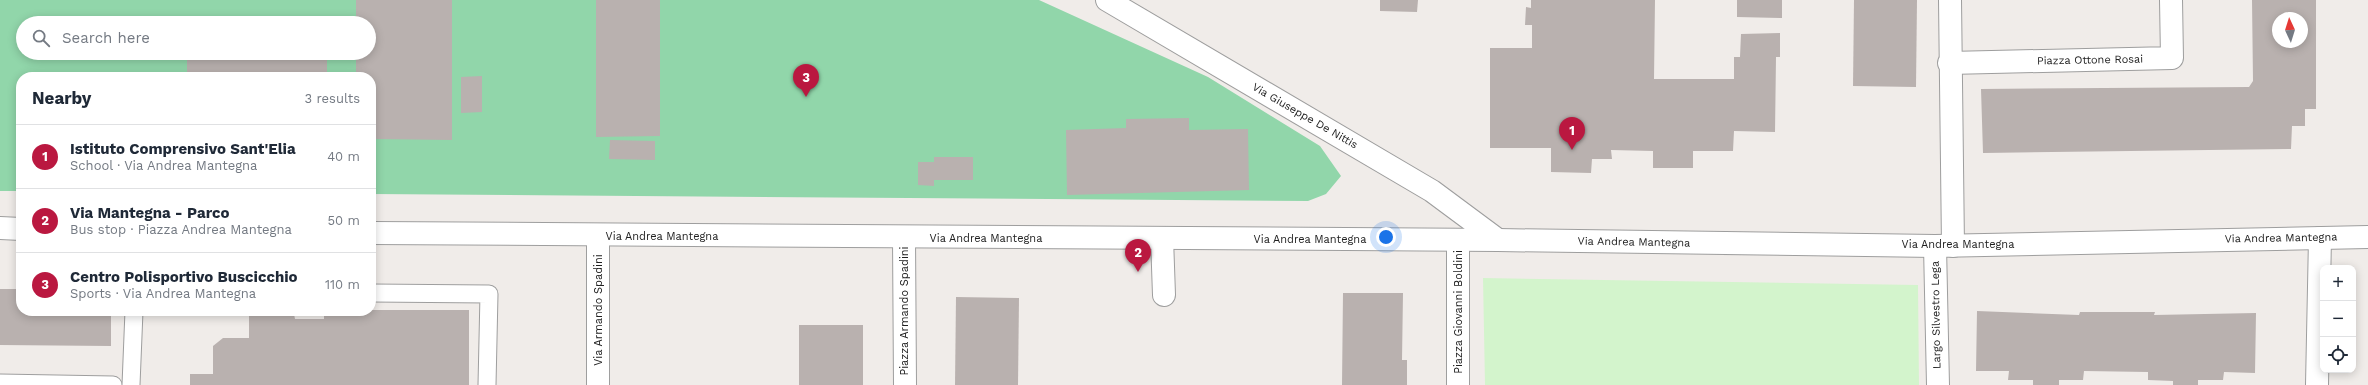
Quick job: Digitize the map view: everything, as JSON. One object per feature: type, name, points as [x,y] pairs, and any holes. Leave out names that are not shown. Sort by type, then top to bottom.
[{"type":"street","name":"Via Giuseppe De Nittis","points":[[1107,0],[1432,191],[1498,240]]},
{"type":"street","points":[[1944,246],[1950,63],[1950,0]]},
{"type":"street","name":"Piazza Ottone Rosai","points":[[1950,63],[2172,58],[2171,0]]},
{"type":"street","points":[[0,228],[16,229]]},
{"type":"street","name":"Via Andrea Mantegna","points":[[376,233],[904,238],[1498,240],[1944,246],[2368,236]]},
{"type":"street","name":"Via Armando Spadini","points":[[598,236],[598,385]]},
{"type":"street","name":"Piazza Armando Spadini","points":[[904,238],[905,385]]},
{"type":"street","points":[[1162,238],[1164,296]]},
{"type":"street","points":[[2317,385],[2320,238]]},
{"type":"street","name":"Piazza Giovanni Boldini","points":[[1458,240],[1458,385]]},
{"type":"street","name":"Largo Silvestro Lega","points":[[1938,385],[1944,246]]},
{"type":"lane","points":[[376,294],[489,294],[486,385]]},
{"type":"lane","points":[[131,385],[134,316]]},
{"type":"lane","points":[[9,384],[113,385]]},
{"type":"green space","points":[[0,0],[1039,0],[1208,77],[1320,146],[1341,176],[1326,194],[1308,201],[376,194],[376,72],[16,72],[16,191],[0,191]]},
{"type":"green space","points":[[1483,278],[1918,285],[1919,385],[1485,385]]},
{"type":"building","points":[[356,0],[452,0],[452,140],[376,139],[376,72],[356,72],[356,60],[376,60],[376,16],[356,16]]},
{"type":"building","points":[[596,0],[660,0],[660,136],[596,137]]},
{"type":"building","points":[[1380,0],[1418,0],[1417,12],[1380,11]]},
{"type":"building","points":[[1531,0],[1655,0],[1654,79],[1734,79],[1734,57],[1740,57],[1741,34],[1780,33],[1780,57],[1776,57],[1775,132],[1734,131],[1733,151],[1693,151],[1693,168],[1653,168],[1653,151],[1611,150],[1612,159],[1592,159],[1591,173],[1551,172],[1551,148],[1490,148],[1490,48],[1532,48],[1532,25],[1525,25],[1526,7],[1531,8]]},
{"type":"building","points":[[1737,0],[1782,0],[1782,18],[1737,17]]},
{"type":"building","points":[[1854,0],[1917,0],[1916,87],[1853,86]]},
{"type":"building","points":[[2252,0],[2316,0],[2316,109],[2305,109],[2305,126],[2292,126],[2291,149],[1983,153],[1981,89],[2249,87],[2253,81]]},
{"type":"building","points":[[187,60],[327,60],[327,72],[187,72]]},
{"type":"building","points":[[482,76],[482,112],[461,113],[461,77]]},
{"type":"building","points":[[1189,118],[1189,130],[1248,129],[1249,190],[1067,195],[1066,130],[1126,128],[1126,119]]},
{"type":"building","points":[[610,140],[655,141],[655,160],[609,159]]},
{"type":"building","points":[[934,157],[973,157],[973,180],[934,180],[934,186],[918,185],[918,162],[934,162]]},
{"type":"building","points":[[0,289],[16,289],[16,316],[111,316],[111,346],[0,345]]},
{"type":"building","points":[[1343,293],[1403,293],[1402,360],[1407,360],[1407,385],[1342,385]]},
{"type":"building","points":[[956,297],[1019,298],[1018,385],[955,385]]},
{"type":"building","points":[[376,310],[469,310],[469,385],[190,385],[190,374],[213,374],[213,346],[223,338],[249,338],[249,316],[294,316],[295,319],[324,319],[324,316],[376,316]]},
{"type":"building","points":[[1977,311],[2079,315],[2080,312],[2155,312],[2154,315],[2256,313],[2255,373],[2224,372],[2223,380],[2198,380],[2198,385],[2173,385],[2173,381],[2148,380],[2148,372],[2084,371],[2083,380],[2059,380],[2059,385],[2033,385],[2033,380],[2008,380],[2009,371],[1976,371]]},
{"type":"building","points":[[799,325],[863,325],[863,385],[799,385]]},
{"type":"place","name":"Centro Polisportivo Buscicchio","points":[[806,97]]},
{"type":"place","name":"Istituto Comprensivo Sant'Elia","points":[[1572,150]]},
{"type":"place","name":"Via Mantegna - Parco","points":[[1138,272]]}]
